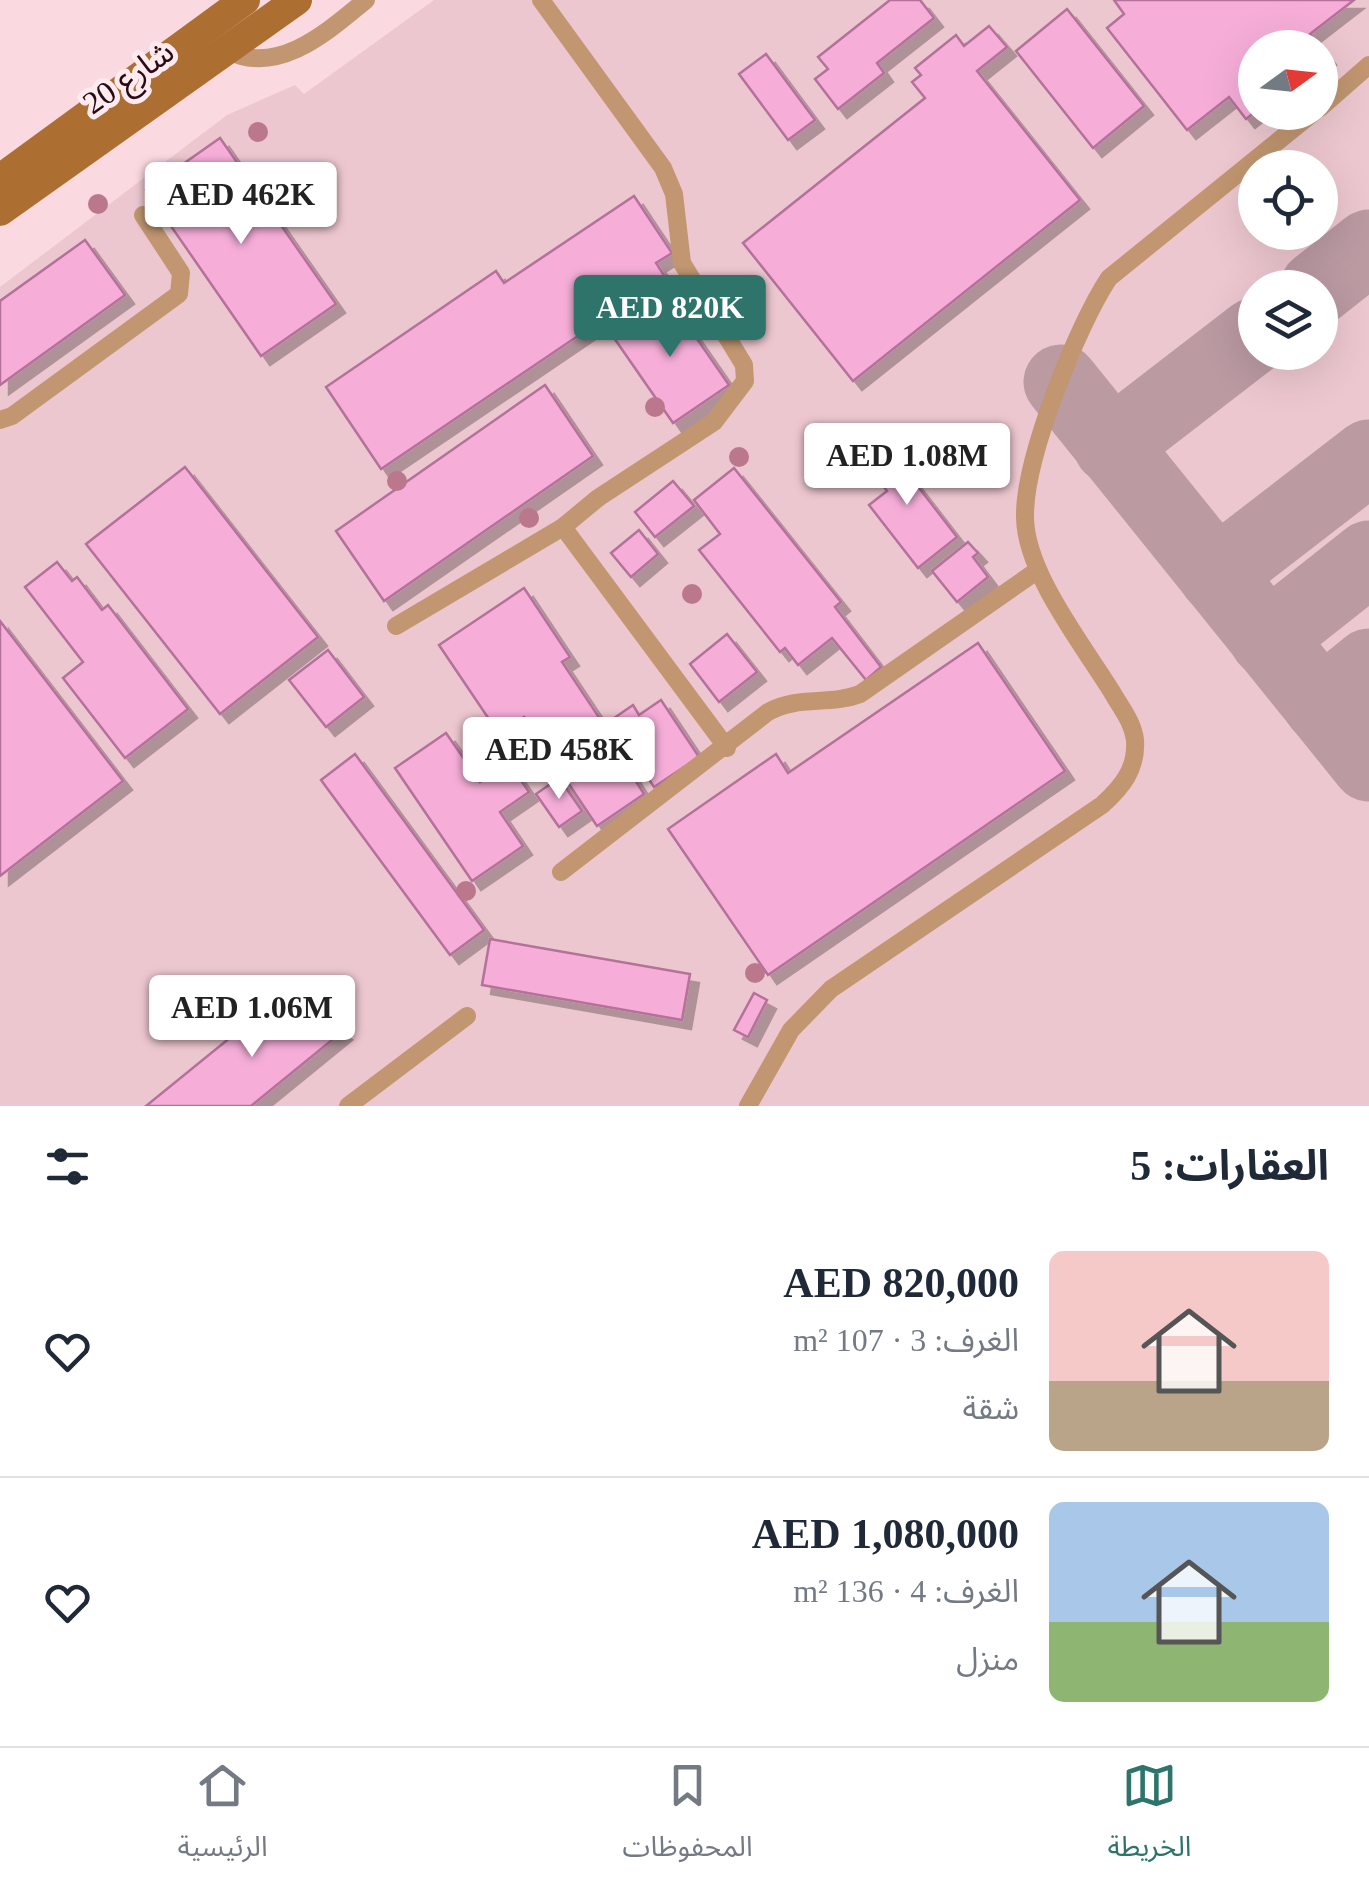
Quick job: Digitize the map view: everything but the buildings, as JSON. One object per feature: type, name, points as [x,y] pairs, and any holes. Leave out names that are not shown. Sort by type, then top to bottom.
[{"type":"main road","name":"شارع 20","points":[[0,211],[226,50],[261,3]]},
{"type":"main road","name":"شارع 20","points":[[0,178],[261,3]]},
{"type":"lane","points":[[226,50],[243,59],[287,55],[366,0]]},
{"type":"lane","points":[[396,626],[563,527],[598,498],[714,422],[742,389],[745,373],[682,263],[674,194],[664,168],[540,0]]},
{"type":"lane","points":[[1338,92],[1369,66]]},
{"type":"lane","points":[[748,1106],[791,1030],[831,990],[1102,805],[1126,780],[1135,752],[1129,720],[1038,570],[1024,517],[1029,488],[1090,308],[1109,278],[1292,130]]},
{"type":"lane","points":[[0,420],[12,416],[179,294],[180,273],[143,215]]},
{"type":"lane","points":[[563,527],[727,748]]},
{"type":"lane","points":[[562,872],[780,705],[860,694],[1038,570]]},
{"type":"lane","points":[[348,1106],[467,1016]]},
{"type":"shaded area","points":[[434,0],[1369,0],[1369,1106],[0,1106],[0,287],[227,115],[295,85],[304,94]]},
{"type":"taxiway","points":[[1338,271],[1369,247]]},
{"type":"taxiway","points":[[1111,446],[1238,348]]},
{"type":"taxiway","points":[[1061,382],[1369,764]]},
{"type":"taxiway","points":[[1216,575],[1369,457]]},
{"type":"taxiway","points":[[1267,639],[1369,558]]},
{"type":"taxiway","points":[[1321,705],[1369,666]]}]
